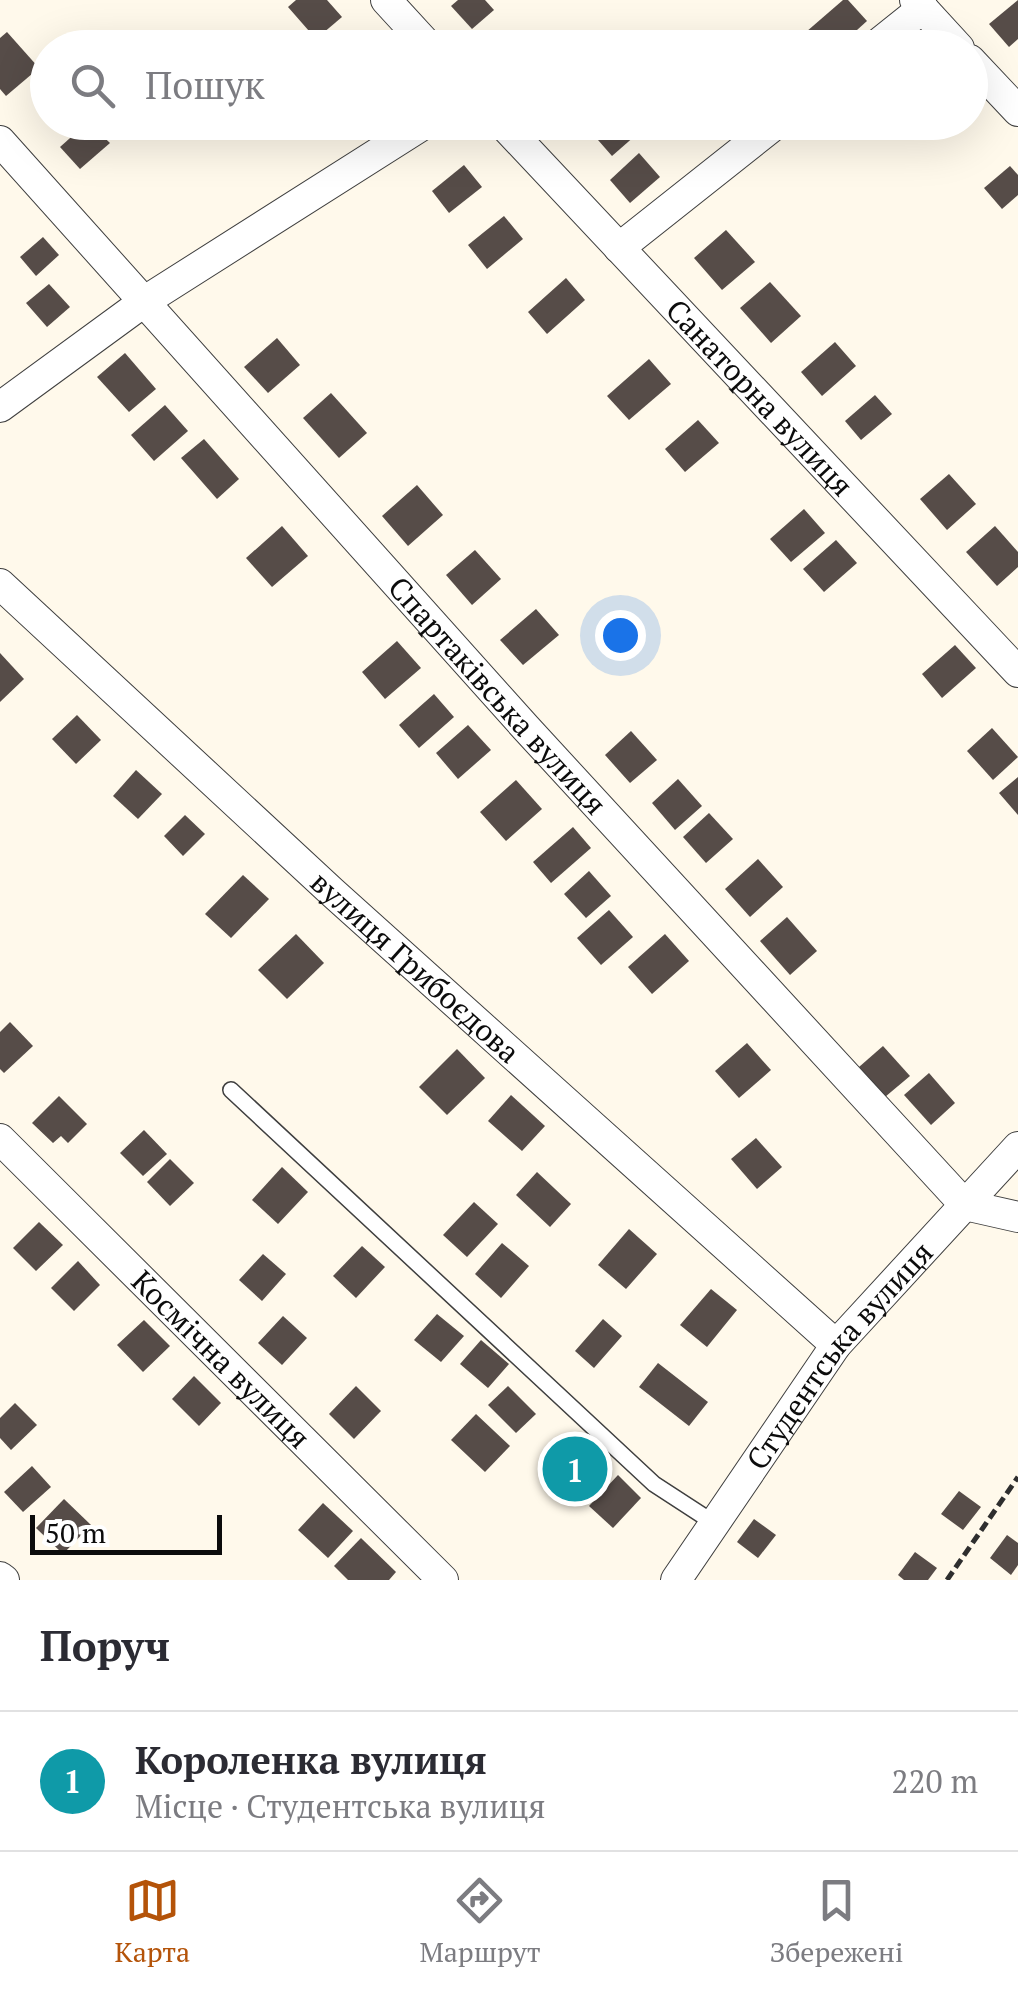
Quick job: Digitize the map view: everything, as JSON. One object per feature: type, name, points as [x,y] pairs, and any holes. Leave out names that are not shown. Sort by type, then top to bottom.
[{"type":"street","points":[[386,0],[414,30]]},
{"type":"street","points":[[892,30],[919,4],[943,30]]},
{"type":"street","points":[[988,76],[1014,100]]},
{"type":"street","points":[[0,406],[145,302],[399,140]]},
{"type":"street","name":"Санаторна вулиця","points":[[518,140],[1018,672]]},
{"type":"street","points":[[619,248],[755,140]]},
{"type":"street","name":"Спартаківська вулиця","points":[[0,141],[526,728],[965,1205]]},
{"type":"street","name":"вулиця Грибоєдова","points":[[0,584],[347,905],[836,1345]]},
{"type":"street","name":"Космічна вулиця","points":[[0,1139],[443,1580]]},
{"type":"street","name":"Студентська вулиця","points":[[676,1580],[836,1345],[1018,1147]]},
{"type":"street","points":[[965,1205],[1018,1217]]},
{"type":"lane","points":[[231,1090],[654,1484],[714,1523]]},
{"type":"path","points":[[947,1580],[1018,1477]]},
{"type":"building","points":[[296,0],[327,0],[342,17],[327,30],[308,30],[288,7]]},
{"type":"building","points":[[458,0],[485,0],[494,10],[472,29],[451,6]]},
{"type":"building","points":[[843,0],[848,0],[867,21],[857,30],[808,30]]},
{"type":"building","points":[[1018,0],[1018,39],[1009,47],[989,24]]},
{"type":"building","points":[[7,32],[30,58],[30,76],[6,96],[0,89],[0,38]]},
{"type":"building","points":[[68,140],[110,143],[80,169],[60,147]]},
{"type":"building","points":[[598,140],[630,140],[612,156]]},
{"type":"building","points":[[639,153],[660,177],[630,203],[610,180]]},
{"type":"building","points":[[464,165],[482,187],[449,213],[432,191]]},
{"type":"building","points":[[1010,166],[1018,175],[1018,195],[1002,209],[984,188]]},
{"type":"building","points":[[504,216],[523,239],[487,269],[468,245]]},
{"type":"building","points":[[726,230],[755,262],[722,290],[694,258]]},
{"type":"building","points":[[43,237],[59,255],[36,276],[20,257]]},
{"type":"building","points":[[566,278],[585,300],[547,334],[528,312]]},
{"type":"building","points":[[770,282],[801,316],[771,343],[740,308]]},
{"type":"building","points":[[49,284],[70,307],[47,327],[26,303]]},
{"type":"building","points":[[277,338],[300,365],[268,393],[244,367]]},
{"type":"building","points":[[835,342],[856,366],[822,396],[801,372]]},
{"type":"building","points":[[125,353],[156,389],[129,412],[97,377]]},
{"type":"building","points":[[649,359],[671,384],[629,420],[607,396]]},
{"type":"building","points":[[331,393],[367,433],[339,458],[303,418]]},
{"type":"building","points":[[875,395],[892,414],[861,440],[845,421]]},
{"type":"building","points":[[165,405],[188,431],[154,461],[131,435]]},
{"type":"building","points":[[698,420],[719,443],[685,472],[665,449]]},
{"type":"building","points":[[204,439],[239,479],[217,499],[181,458]]},
{"type":"building","points":[[949,474],[976,504],[947,530],[920,499]]},
{"type":"building","points":[[417,485],[443,515],[408,546],[382,516]]},
{"type":"building","points":[[804,509],[825,533],[791,562],[770,539]]},
{"type":"building","points":[[282,526],[308,556],[272,587],[246,558]]},
{"type":"building","points":[[995,526],[1018,552],[1018,567],[997,586],[966,552]]},
{"type":"building","points":[[836,540],[857,563],[824,592],[803,569]]},
{"type":"building","points":[[475,550],[501,579],[472,605],[446,575]]},
{"type":"building","points":[[536,609],[559,635],[523,665],[500,640]]},
{"type":"building","points":[[397,641],[421,668],[385,699],[362,672]]},
{"type":"building","points":[[955,645],[976,668],[942,698],[922,674]]},
{"type":"building","points":[[0,653],[24,679],[0,702]]},
{"type":"building","points":[[434,694],[454,717],[419,748],[399,725]]},
{"type":"building","points":[[77,715],[101,740],[76,764],[52,739]]},
{"type":"building","points":[[468,725],[491,750],[458,779],[436,753]]},
{"type":"building","points":[[992,728],[1018,757],[993,780],[967,751]]},
{"type":"building","points":[[631,731],[657,760],[630,783],[605,755]]},
{"type":"building","points":[[136,770],[162,794],[138,819],[113,796]]},
{"type":"building","points":[[1018,777],[1018,815],[999,793]]},
{"type":"building","points":[[678,779],[702,806],[675,830],[652,803]]},
{"type":"building","points":[[516,780],[542,809],[506,841],[480,812]]},
{"type":"building","points":[[709,813],[733,839],[706,863],[683,837]]},
{"type":"building","points":[[185,815],[205,834],[183,856],[164,836]]},
{"type":"building","points":[[573,827],[591,848],[551,883],[533,862]]},
{"type":"building","points":[[758,859],[783,887],[750,917],[725,889]]},
{"type":"building","points":[[589,871],[611,896],[586,918],[564,894]]},
{"type":"building","points":[[243,875],[269,899],[231,938],[205,914]]},
{"type":"building","points":[[609,910],[633,937],[601,965],[577,938]]},
{"type":"building","points":[[787,917],[817,951],[790,975],[760,941]]},
{"type":"building","points":[[296,934],[324,963],[287,999],[258,970]]},
{"type":"building","points":[[665,934],[689,961],[652,994],[628,967]]},
{"type":"building","points":[[10,1022],[33,1046],[4,1073],[0,1069],[0,1032]]},
{"type":"building","points":[[747,1043],[771,1070],[739,1098],[715,1071]]},
{"type":"building","points":[[883,1046],[910,1076],[885,1097],[859,1067]]},
{"type":"building","points":[[457,1049],[485,1078],[447,1115],[419,1087]]},
{"type":"building","points":[[929,1073],[955,1103],[931,1125],[904,1095]]},
{"type":"building","points":[[511,1095],[545,1126],[522,1151],[488,1121]]},
{"type":"building","points":[[59,1096],[87,1124],[68,1143],[61,1136],[53,1143],[32,1123]]},
{"type":"building","points":[[144,1130],[167,1154],[143,1176],[120,1153]]},
{"type":"building","points":[[756,1138],[782,1167],[757,1189],[731,1159]]},
{"type":"building","points":[[170,1159],[194,1183],[170,1206],[147,1182]]},
{"type":"building","points":[[282,1167],[308,1192],[278,1224],[252,1200]]},
{"type":"building","points":[[537,1172],[571,1204],[550,1227],[516,1195]]},
{"type":"building","points":[[474,1202],[498,1224],[467,1257],[443,1235]]},
{"type":"building","points":[[39,1222],[63,1245],[36,1271],[13,1248]]},
{"type":"building","points":[[629,1229],[657,1254],[626,1289],[598,1265]]},
{"type":"building","points":[[502,1243],[529,1266],[501,1298],[475,1274]]},
{"type":"building","points":[[362,1246],[385,1267],[356,1298],[333,1276]]},
{"type":"building","points":[[263,1254],[286,1274],[262,1301],[239,1280]]},
{"type":"building","points":[[78,1261],[100,1285],[74,1311],[51,1288]]},
{"type":"building","points":[[711,1289],[737,1310],[707,1347],[680,1325]]},
{"type":"building","points":[[437,1314],[464,1336],[441,1362],[414,1340]]},
{"type":"building","points":[[283,1316],[307,1338],[282,1365],[258,1343]]},
{"type":"building","points":[[603,1319],[622,1336],[594,1368],[575,1351]]},
{"type":"building","points":[[144,1320],[170,1346],[143,1372],[117,1345]]},
{"type":"building","points":[[481,1340],[509,1364],[488,1388],[460,1364]]},
{"type":"building","points":[[658,1363],[708,1402],[689,1426],[639,1387]]},
{"type":"building","points":[[194,1376],[221,1403],[199,1426],[172,1399]]},
{"type":"building","points":[[356,1386],[381,1411],[354,1439],[329,1414]]},
{"type":"building","points":[[508,1386],[536,1414],[516,1433],[488,1405]]},
{"type":"building","points":[[15,1403],[37,1425],[11,1450],[0,1438],[0,1418]]},
{"type":"building","points":[[476,1414],[510,1446],[485,1472],[451,1440]]},
{"type":"building","points":[[586,1442],[601,1457],[563,1495],[548,1481]]},
{"type":"building","points":[[32,1466],[51,1487],[23,1512],[4,1492]]},
{"type":"building","points":[[618,1475],[641,1498],[613,1528],[589,1506]]},
{"type":"building","points":[[959,1491],[981,1507],[963,1530],[941,1514]]},
{"type":"building","points":[[64,1499],[91,1525],[63,1554],[36,1528]]},
{"type":"building","points":[[323,1503],[353,1531],[328,1558],[298,1530]]},
{"type":"building","points":[[754,1519],[776,1535],[758,1558],[737,1542]]},
{"type":"building","points":[[1007,1535],[1018,1543],[1018,1565],[1011,1575],[990,1558]]},
{"type":"building","points":[[361,1538],[396,1572],[389,1580],[348,1580],[334,1566]]},
{"type":"building","points":[[915,1552],[937,1568],[928,1580],[904,1580],[898,1575]]},
{"type":"place","name":"Короленка вулиця","points":[[575,1469]]}]
